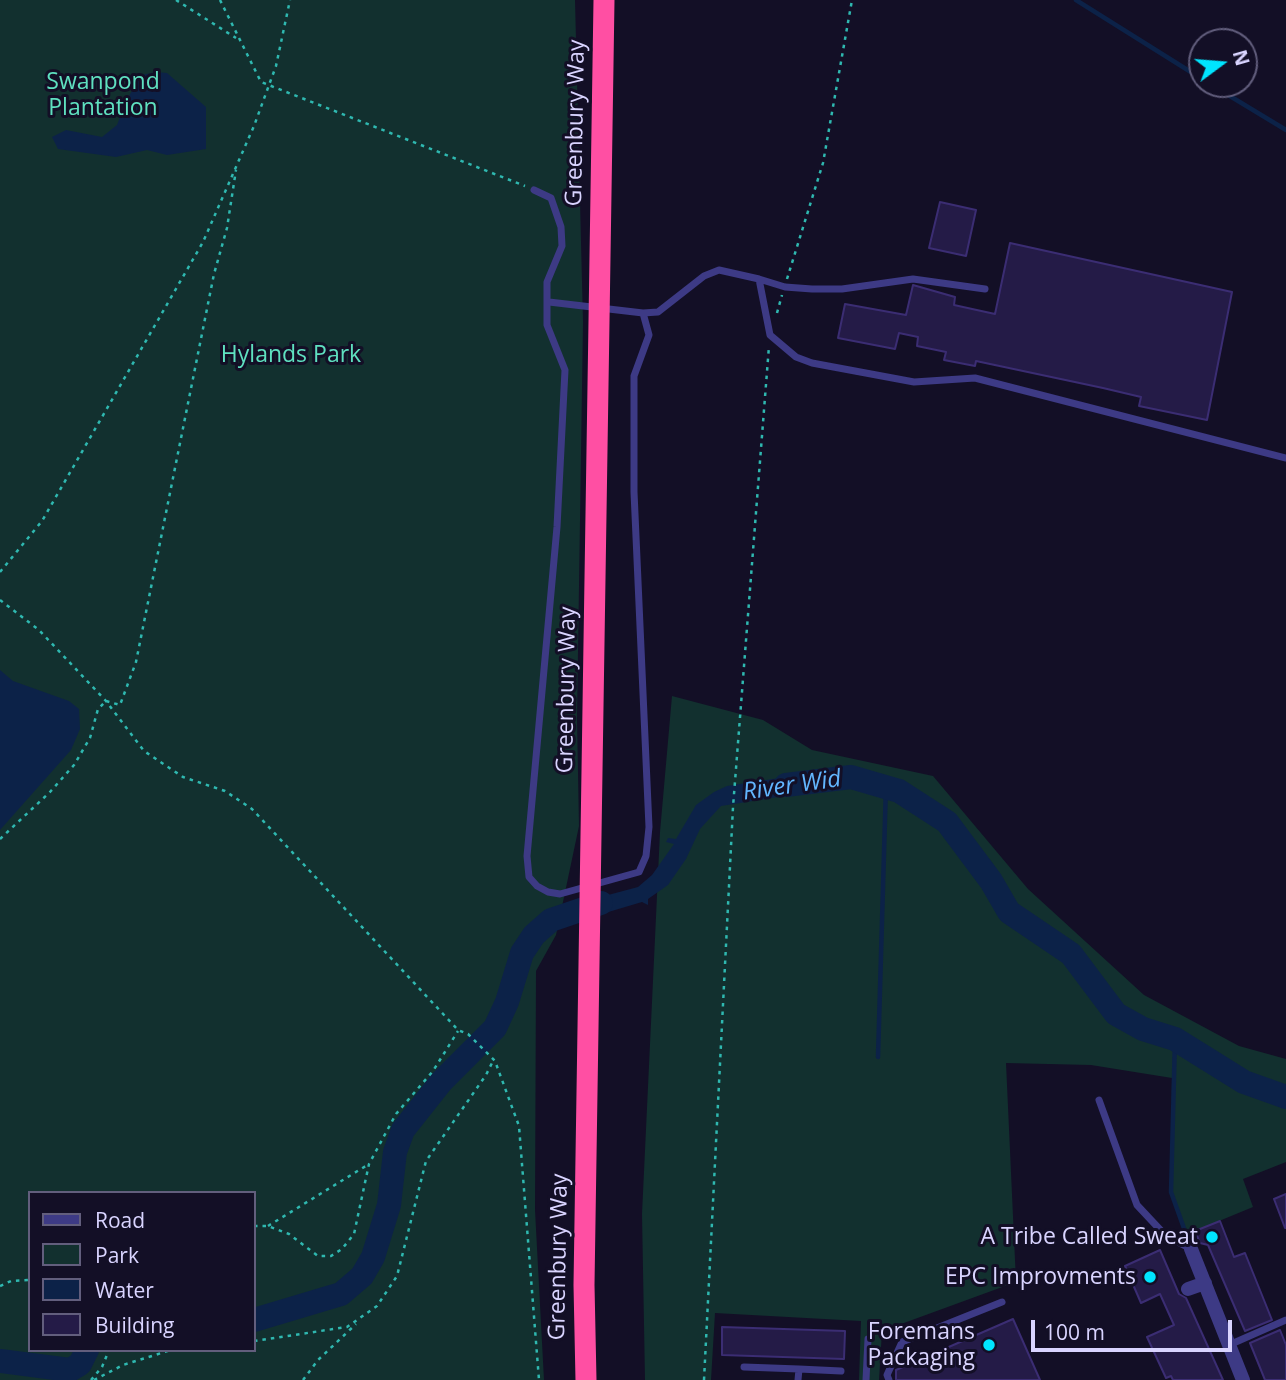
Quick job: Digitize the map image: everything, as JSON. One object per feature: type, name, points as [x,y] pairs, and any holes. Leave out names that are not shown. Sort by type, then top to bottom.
[{"type":"highway","name":"Greenbury Way","points":[[586,1380],[584,1285],[604,0]]},
{"type":"street","points":[[1191,1249],[1243,1380]]},
{"type":"street","points":[[1188,1289],[1205,1283]]},
{"type":"lane","points":[[534,190],[551,198],[561,227],[562,246],[547,282],[547,325],[565,370],[558,527],[527,856],[529,877],[537,886],[560,894],[639,872],[646,856],[649,815],[634,492],[634,376],[649,335],[643,313]]},
{"type":"lane","points":[[549,302],[599,309],[658,312],[704,276],[719,270],[785,287],[842,289],[913,279],[985,289]]},
{"type":"lane","points":[[759,279],[770,335],[796,358],[914,382],[975,379],[1286,458]]},
{"type":"lane","points":[[1099,1100],[1137,1205],[1166,1236],[1191,1249]]},
{"type":"lane","points":[[889,1380],[887,1375],[902,1342],[1002,1301]]},
{"type":"lane","points":[[1229,1345],[1286,1320]]},
{"type":"lane","points":[[866,1380],[868,1339]]},
{"type":"lane","points":[[744,1367],[841,1371]]},
{"type":"lane","points":[[798,1380],[799,1369]]},
{"type":"path","points":[[176,0],[237,39]]},
{"type":"path","points":[[220,0],[237,39],[261,82],[534,190]]},
{"type":"path","points":[[0,572],[42,521],[152,326],[178,288],[203,242],[269,84],[290,0]]},
{"type":"path","points":[[704,1380],[734,784],[770,335],[822,163],[852,0]]},
{"type":"path","points":[[106,701],[120,705],[136,662],[214,274],[227,228],[236,164]]},
{"type":"path","points":[[0,600],[39,630],[106,701],[144,751],[183,777],[225,791],[252,809],[458,1030],[468,1034],[494,1059],[519,1126],[538,1380]]},
{"type":"path","points":[[0,839],[50,792],[74,765],[90,738],[98,709],[106,701]]},
{"type":"path","points":[[256,1226],[268,1226],[289,1234],[318,1256],[331,1256],[342,1249],[354,1234],[369,1164],[396,1114],[433,1071],[458,1030]]},
{"type":"path","points":[[303,1380],[318,1360],[377,1306],[397,1276],[426,1161],[486,1075],[494,1059]]},
{"type":"path","points":[[268,1226],[369,1164]]},
{"type":"path","points":[[0,1286],[11,1281],[28,1280]]},
{"type":"path","points":[[256,1340],[347,1327],[361,1320]]},
{"type":"path","points":[[92,1380],[102,1367],[108,1352]]},
{"type":"path","points":[[92,1380],[123,1365],[165,1352]]},
{"type":"green space","name":"Hylands Park","points":[[0,0],[575,0],[583,322],[577,718],[579,826],[556,935],[536,971],[535,1210],[544,1380],[0,1380]]},
{"type":"green space","points":[[672,696],[763,720],[812,750],[933,776],[1028,889],[1144,995],[1239,1046],[1286,1059],[1286,1162],[1243,1179],[1253,1207],[1185,1235],[1170,1194],[1172,1078],[1091,1065],[1006,1063],[1016,1282],[882,1331],[879,1380],[859,1380],[861,1321],[715,1313],[711,1380],[645,1380],[642,1214],[660,832]]},
{"type":"water","points":[[167,73],[206,107],[206,149],[167,155],[147,150],[116,157],[58,149],[52,137],[66,130],[102,137],[117,125],[127,99],[142,75]]},
{"type":"water","points":[[0,670],[13,681],[69,701],[79,709],[80,729],[71,750],[0,830]]},
{"type":"water","points":[[818,772],[822,790],[721,806],[700,829],[686,859],[668,885],[648,899],[648,905],[642,902],[568,924],[567,906],[638,887],[652,875],[674,844],[666,842],[668,838],[676,839],[696,805],[714,792],[727,786]]},
{"type":"building","points":[[940,202],[976,210],[966,256],[929,248]]},
{"type":"building","points":[[1010,243],[1232,292],[1207,420],[1139,406],[1141,397],[1103,388],[976,361],[975,366],[944,360],[946,352],[917,346],[918,337],[899,333],[895,349],[838,338],[845,304],[906,315],[913,285],[955,297],[954,305],[995,314]]},
{"type":"building","points":[[1286,1194],[1286,1228],[1285,1228],[1274,1199]]},
{"type":"building","points":[[1220,1221],[1234,1257],[1245,1253],[1272,1320],[1245,1331],[1208,1245],[1200,1243],[1195,1231]]},
{"type":"building","points":[[1160,1250],[1179,1294],[1186,1298],[1223,1380],[1173,1380],[1171,1376],[1166,1378],[1147,1337],[1174,1325],[1160,1294],[1141,1303],[1125,1266]]},
{"type":"building","name":"Foremans Packaging","points":[[1013,1319],[1040,1380],[896,1380],[896,1370]]},
{"type":"building","points":[[722,1327],[845,1331],[844,1359],[722,1355]]},
{"type":"building","points":[[1280,1330],[1286,1345],[1286,1380],[1265,1380],[1250,1343]]},
{"type":"waterway","points":[[1076,0],[1188,70]]},
{"type":"waterway","points":[[1233,98],[1286,130]]},
{"type":"waterway","name":"River Wid","points":[[786,785],[851,777],[899,791],[947,822],[991,881],[1009,912],[1071,954],[1116,1014],[1143,1029],[1175,1039],[1244,1082],[1286,1097]]},
{"type":"waterway","points":[[878,1057],[886,785]]},
{"type":"waterway","name":"River Wid","points":[[256,1319],[341,1294],[362,1276],[373,1257],[389,1205],[395,1152],[403,1130],[441,1082],[495,1028],[507,1002],[522,953],[534,935],[551,920],[601,903]]},
{"type":"waterway","points":[[1175,1039],[1171,1192],[1186,1234]]},
{"type":"waterway","name":"River Wid","points":[[0,1361],[70,1370],[80,1364],[86,1352]]},
{"type":"place","name":"A Tribe Called Sweat","points":[[1212,1237]]},
{"type":"place","name":"EPC Improvments","points":[[1150,1277]]},
{"type":"place","name":"Foremans Packaging","points":[[989,1345]]},
{"type":"park label","name":"Swanpond Plantation","points":[[103,95]]}]
